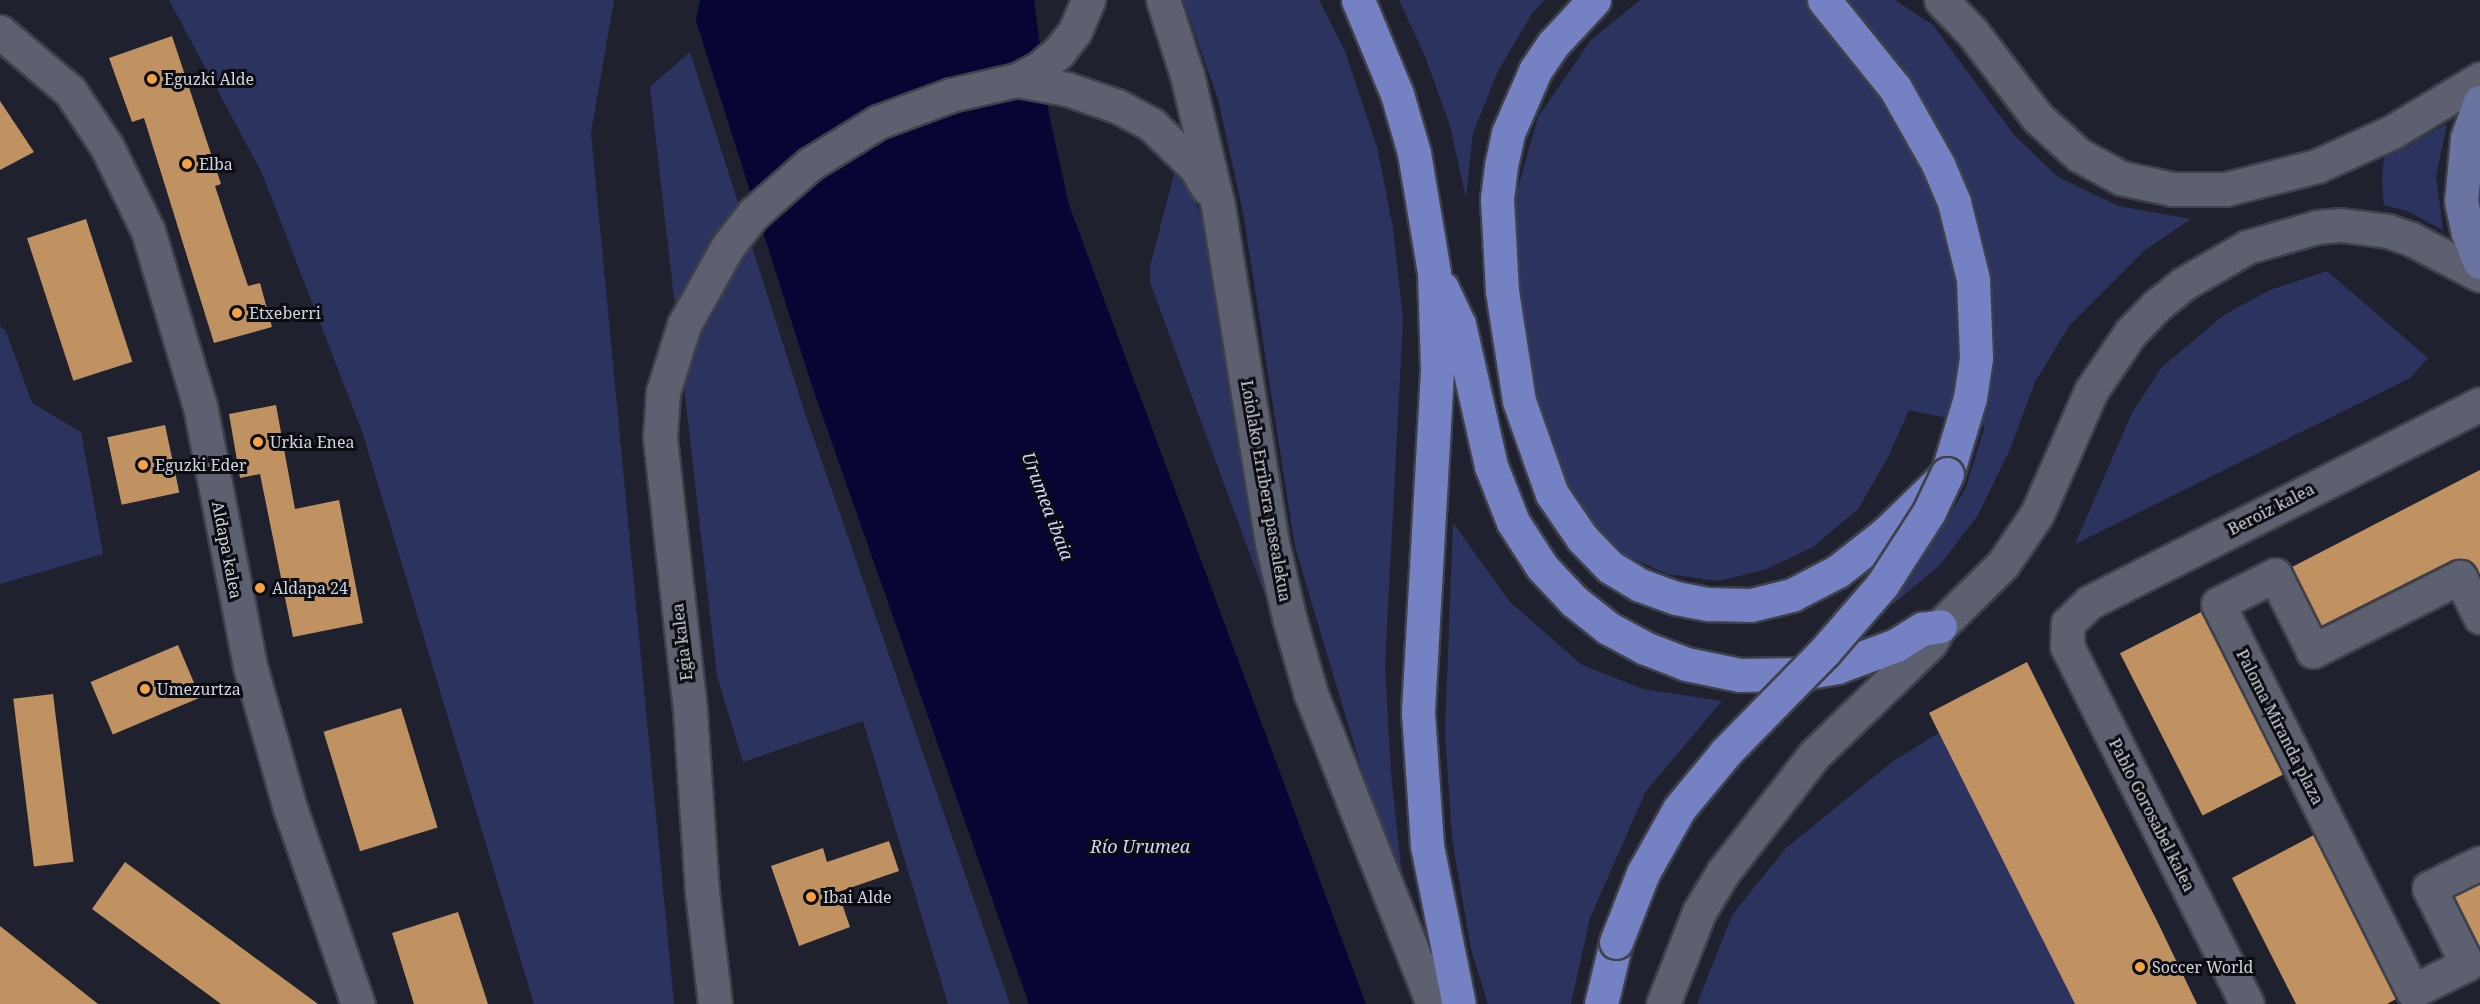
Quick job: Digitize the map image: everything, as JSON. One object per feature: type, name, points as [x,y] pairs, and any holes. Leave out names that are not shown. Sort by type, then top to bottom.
[{"type":"highway","points":[[1358,0],[1397,94],[1414,153],[1434,273],[1437,371],[1418,713],[1427,846],[1459,1004]]},
{"type":"highway","points":[[1594,0],[1560,36],[1535,71],[1509,133],[1501,166],[1497,199],[1502,291],[1510,352],[1531,442],[1552,494],[1582,538],[1610,567],[1640,585],[1708,604],[1751,604],[1792,595],[1838,571],[1886,533],[1947,474]]},
{"type":"highway","points":[[1601,1004],[1617,942],[1643,873],[1680,809],[1720,759],[1824,651],[1882,585],[1918,531],[1947,474],[1970,398],[1976,358],[1973,279],[1954,202],[1921,130],[1896,88],[1824,0]]},
{"type":"highway","points":[[1434,273],[1459,324],[1491,466],[1513,522],[1542,567],[1574,601],[1608,628],[1645,648],[1686,664],[1740,675],[1798,674],[1837,667],[1896,645],[1922,629],[1940,626]]},
{"type":"main road","points":[[2480,102],[2467,138],[2462,189],[2468,233],[2480,262]]},
{"type":"street","points":[[1017,80],[1058,53],[1075,31],[1088,0]]},
{"type":"street","name":"Loiolako Erribera pasealekua","points":[[1163,0],[1187,75],[1218,206],[1272,543],[1290,621],[1324,728],[1433,1004]]},
{"type":"street","points":[[1941,0],[1972,32],[2038,118],[2079,155],[2121,178],[2172,189],[2226,189],[2317,166],[2392,132],[2480,79]]},
{"type":"street","name":"Aldapa kalea","points":[[0,32],[70,91],[107,147],[148,231],[200,406],[250,666],[290,808],[358,1004]]},
{"type":"street","name":"Loiolako Erribera pasealekua","points":[[1017,80],[1067,89],[1117,106],[1172,141],[1196,168],[1218,206]]},
{"type":"street","name":"Egia kalea","points":[[715,1004],[702,892],[690,710],[660,436],[663,392],[673,355],[702,288],[753,214],[840,143],[918,105],[1017,80]]},
{"type":"street","points":[[1664,1004],[1699,912],[1750,833],[1814,755],[1930,643],[1940,626],[1983,586],[2021,540],[2051,487],[2076,423],[2110,360],[2131,332],[2183,284],[2247,247],[2290,233],[2341,225],[2371,227],[2411,239],[2480,275]]},
{"type":"street","name":"Beroiz kalea","points":[[2068,623],[2073,614],[2090,602],[2480,404]]},
{"type":"street","name":"Paloma Miranda plaza","points":[[2480,617],[2460,577],[2313,651],[2275,575],[2218,604],[2413,991],[2467,964],[2429,888],[2480,863]]},
{"type":"street","name":"Pablo Gorosabel kalea","points":[[2068,623],[2067,646],[2247,1004]]},
{"type":"shaded area","points":[[169,0],[614,0],[591,133],[674,1004],[534,1004],[362,431],[261,171]]},
{"type":"shaded area","points":[[1183,0],[1319,0],[1345,51],[1377,147],[1393,228],[1403,320],[1385,665],[1391,774],[1407,921],[1295,547],[1243,212],[1218,99]]},
{"type":"shaded area","points":[[1399,0],[1545,0],[1533,12],[1498,71],[1473,133],[1466,198],[1450,126],[1425,56]]},
{"type":"shaded area","points":[[1640,0],[1895,0],[1933,25],[2014,135],[2058,177],[2118,206],[2191,219],[2145,250],[2069,326],[2035,382],[2010,449],[1978,515],[1940,565],[1892,605],[1965,490],[1985,426],[1909,410],[1888,457],[1858,509],[1813,547],[1764,570],[1718,581],[1667,574],[1610,548],[1576,508],[1544,435],[1524,351],[1508,240],[1517,191],[1538,117],[1591,40]]},
{"type":"shaded area","points":[[690,52],[804,410],[1010,1004],[948,1004],[863,721],[743,762],[717,676],[650,87]]},
{"type":"shaded area","points":[[2447,124],[2436,176],[2443,230],[2407,211],[2384,205],[2382,180],[2384,157]]},
{"type":"shaded area","points":[[1176,167],[1204,219],[1285,650],[1150,282],[1150,266]]},
{"type":"shaded area","points":[[2327,271],[2428,358],[2410,378],[2075,544],[2132,413],[2162,367],[2224,315],[2270,290]]},
{"type":"shaded area","points":[[0,326],[6,331],[32,403],[81,432],[103,554],[0,584]]},
{"type":"shaded area","points":[[1453,523],[1510,602],[1582,665],[1643,689],[1722,701],[1646,791],[1590,918],[1571,1004],[1488,1004],[1471,949],[1452,838],[1445,731]]},
{"type":"shaded area","points":[[2020,682],[2186,1004],[1697,1004],[1732,915],[1786,848],[1892,762]]},
{"type":"water","name":"Río Urumea","points":[[700,0],[1034,0],[1049,114],[1069,205],[1366,1004],[1029,1004],[812,386],[696,21]]},
{"type":"building","points":[[172,36],[221,184],[215,186],[248,286],[260,283],[272,327],[214,343],[144,118],[132,122],[109,58]]},
{"type":"building","points":[[0,101],[34,152],[0,170]]},
{"type":"building","points":[[86,219],[132,362],[73,381],[27,238]]},
{"type":"building","points":[[276,405],[295,509],[339,500],[363,623],[293,637],[260,474],[240,478],[229,414]]},
{"type":"building","name":"Eguzki Eder","points":[[165,425],[179,492],[122,505],[107,437]]},
{"type":"building","points":[[2480,470],[2480,575],[2470,561],[2452,560],[2321,626],[2292,567]]},
{"type":"building","points":[[2201,612],[2284,774],[2203,815],[2120,653]]},
{"type":"building","name":"Umezurtza","points":[[178,645],[200,697],[113,735],[91,682]]},
{"type":"building","points":[[2027,662],[2197,1004],[2075,1004],[1929,713]]},
{"type":"building","points":[[53,694],[74,862],[34,867],[13,699]]},
{"type":"building","points":[[401,708],[438,828],[360,851],[324,732]]},
{"type":"building","points":[[2314,835],[2396,999],[2387,1004],[2296,1004],[2232,878]]},
{"type":"building","name":"Ibai Alde","points":[[889,841],[899,871],[838,892],[850,927],[799,946],[771,866],[823,848],[827,862]]},
{"type":"building","points":[[125,862],[318,1004],[221,1004],[92,909]]},
{"type":"building","points":[[2480,884],[2480,948],[2454,897]]},
{"type":"building","points":[[458,912],[488,1004],[414,1004],[392,933]]},
{"type":"building","points":[[0,926],[98,1004],[0,1004]]},
{"type":"place","name":"Eguzki Alde","points":[[152,79]]},
{"type":"place","name":"Elba","points":[[187,164]]},
{"type":"place","name":"Etxeberri","points":[[237,313]]},
{"type":"place","name":"Urkia Enea","points":[[258,442]]},
{"type":"place","name":"Eguzki Eder","points":[[143,465]]},
{"type":"place","name":"Aldapa 24","points":[[260,588]]},
{"type":"place","name":"Umezurtza","points":[[145,689]]},
{"type":"place","name":"Ibai Alde","points":[[811,897]]},
{"type":"place","name":"Soccer World","points":[[2140,967]]},
{"type":"water label","name":"Urumea ibaia","points":[[1048,506]]}]
